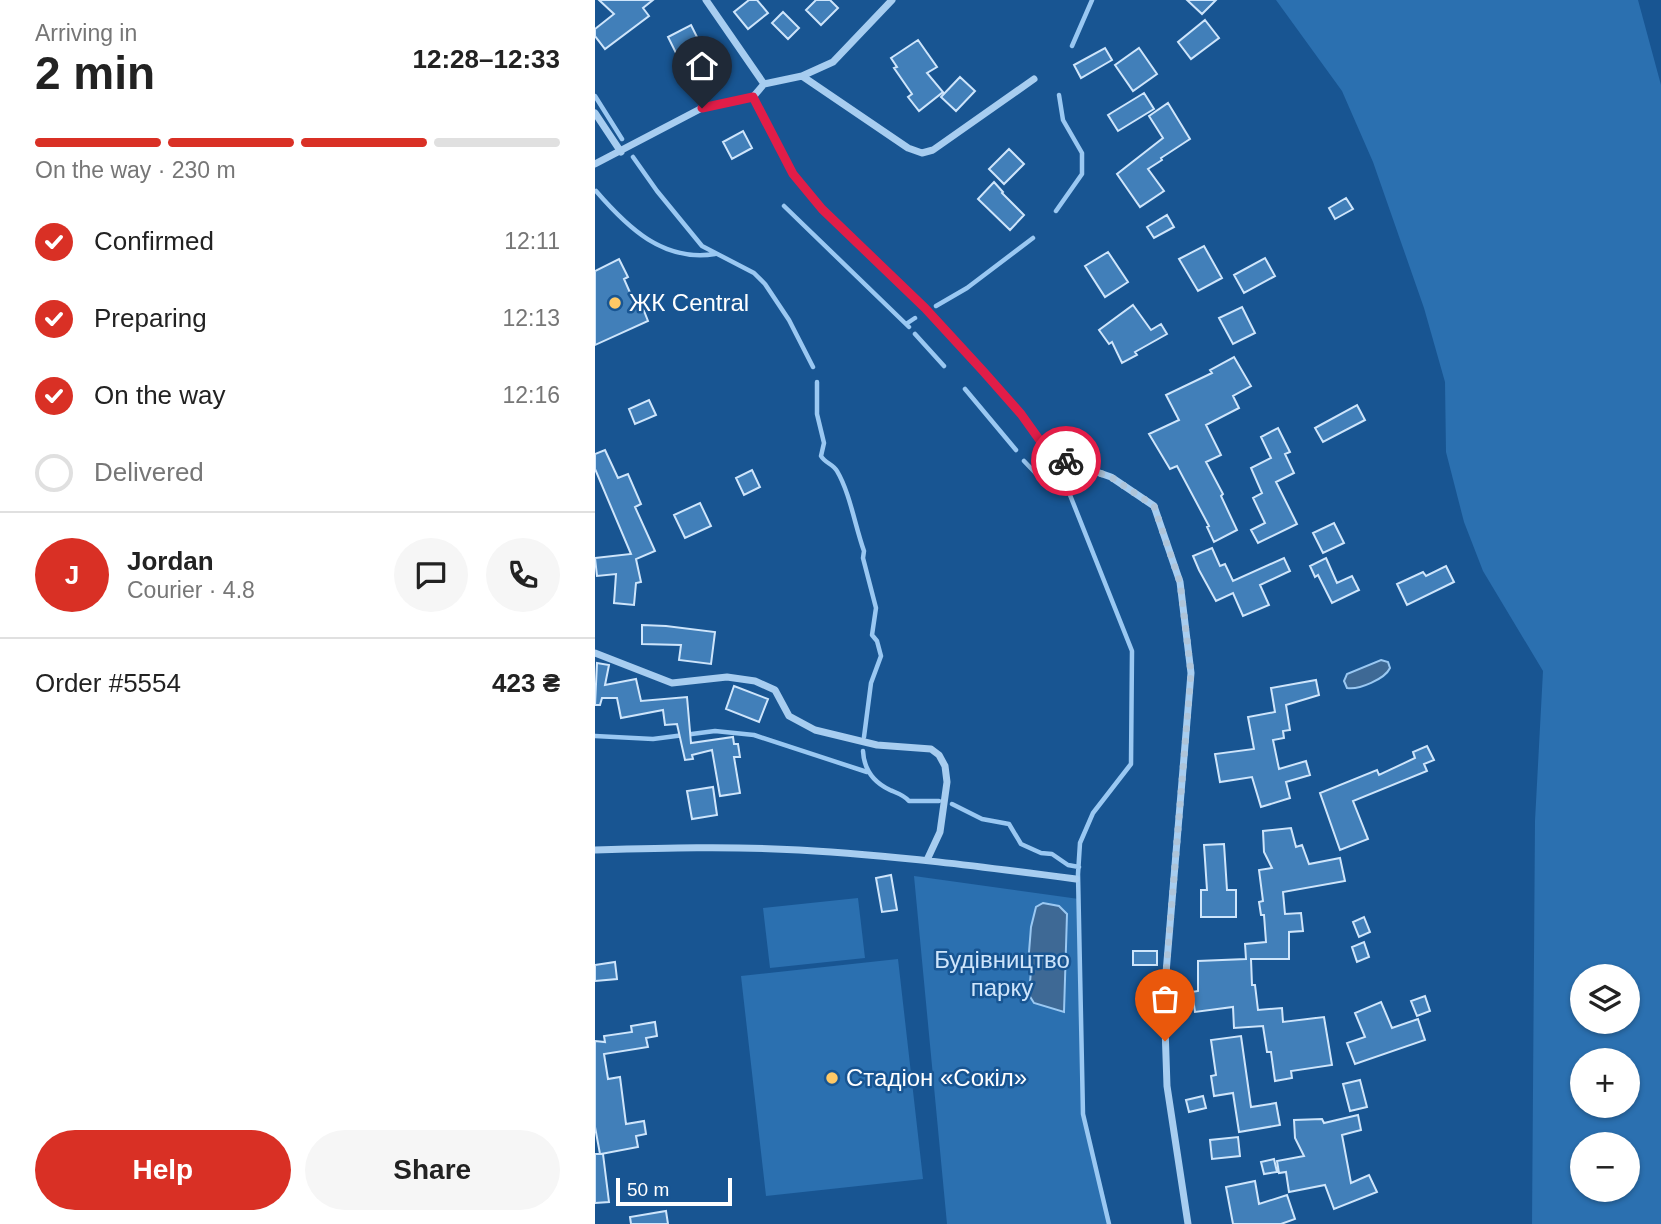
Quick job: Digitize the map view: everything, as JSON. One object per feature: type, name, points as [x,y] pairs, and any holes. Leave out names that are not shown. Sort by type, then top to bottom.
[{"type":"street","points":[[706,0],[764,84]]},
{"type":"street","points":[[595,163],[621,152],[702,108],[753,97],[764,84],[802,76],[833,62],[892,0]]},
{"type":"street","points":[[802,76],[908,148],[922,153],[933,149],[1034,79]]},
{"type":"street","points":[[753,97],[793,174],[822,209],[925,308],[1021,414],[1051,456],[1111,477],[1154,506],[1180,582],[1191,673],[1164,997],[1167,1086],[1188,1224]]},
{"type":"street","points":[[595,113],[621,152]]},
{"type":"street","points":[[595,653],[671,683],[727,677],[755,681],[775,690],[789,716],[815,730],[877,746],[931,749],[945,765],[947,782],[940,832],[927,860]]},
{"type":"street","points":[[595,850],[798,850],[927,860],[1076,879]]},
{"type":"green space","points":[[1276,0],[1638,0],[1661,85],[1661,1224],[1532,1224],[1535,821],[1543,671],[1483,571],[1464,522],[1446,452],[1445,382],[1424,308],[1373,162],[1342,91]]},
{"type":"green space","name":"Будівництво парку","points":[[914,876],[1079,899],[1084,1112],[1111,1224],[947,1224]]},
{"type":"green space","points":[[858,898],[865,958],[770,968],[763,908]]},
{"type":"green space","name":"Стадіон «Сокіл»","points":[[898,959],[923,1179],[766,1196],[741,976]]},
{"type":"shaded area","points":[[1381,660],[1388,662],[1390,668],[1383,676],[1365,685],[1347,688],[1344,681],[1347,674]]},
{"type":"shaded area","points":[[1043,903],[1059,906],[1067,914],[1064,1012],[1034,1003],[1029,995],[1031,927],[1036,907]]},
{"type":"building","points":[[599,0],[653,0],[643,8],[649,16],[605,49],[595,36],[595,29],[614,14]]},
{"type":"building","points":[[749,0],[757,0],[768,13],[748,29],[734,12]]},
{"type":"building","points":[[816,0],[830,0],[838,8],[821,25],[806,10]]},
{"type":"building","points":[[1187,0],[1216,0],[1202,14]]},
{"type":"building","points":[[783,12],[799,28],[788,39],[772,23]]},
{"type":"building","points":[[1205,20],[1219,38],[1191,59],[1178,42]]},
{"type":"building","points":[[691,25],[702,47],[679,59],[668,37]]},
{"type":"building","points":[[918,40],[937,67],[927,73],[943,92],[919,111],[908,97],[912,94],[894,68],[897,67],[891,58]]},
{"type":"building","points":[[1105,48],[1112,60],[1081,78],[1074,65]]},
{"type":"building","points":[[1139,48],[1157,74],[1133,91],[1115,65]]},
{"type":"building","points":[[960,77],[975,91],[956,111],[941,97]]},
{"type":"building","points":[[1144,93],[1154,109],[1118,131],[1108,115]]},
{"type":"building","points":[[1168,103],[1190,139],[1148,169],[1164,191],[1140,207],[1117,174],[1163,138],[1149,116]]},
{"type":"building","points":[[743,131],[752,148],[732,159],[723,142]]},
{"type":"building","points":[[1009,149],[1024,164],[1004,184],[989,169]]},
{"type":"building","points":[[994,182],[1024,215],[1010,230],[978,199]]},
{"type":"building","points":[[1346,198],[1353,209],[1335,219],[1329,208]]},
{"type":"building","points":[[1167,215],[1174,227],[1154,238],[1147,227]]},
{"type":"building","points":[[1204,246],[1222,278],[1198,291],[1179,259]]},
{"type":"building","points":[[1108,252],[1128,282],[1105,297],[1085,266]]},
{"type":"building","points":[[1265,258],[1275,276],[1244,293],[1234,275]]},
{"type":"building","name":"ЖК Central","points":[[619,259],[628,277],[624,279],[635,304],[640,301],[648,321],[595,345],[595,271]]},
{"type":"building","points":[[1133,305],[1151,330],[1161,324],[1167,334],[1135,352],[1137,355],[1122,363],[1112,342],[1109,344],[1099,330]]},
{"type":"building","points":[[1242,307],[1255,333],[1233,344],[1219,318]]},
{"type":"building","points":[[1234,357],[1251,386],[1233,396],[1239,408],[1206,425],[1221,455],[1206,462],[1223,494],[1221,496],[1237,530],[1214,542],[1207,527],[1209,526],[1177,466],[1170,469],[1149,434],[1179,420],[1166,395],[1212,373],[1210,370]]},
{"type":"building","points":[[649,400],[656,415],[635,424],[629,409]]},
{"type":"building","points":[[1357,405],[1365,420],[1323,442],[1315,428]]},
{"type":"building","points":[[1278,428],[1290,452],[1285,454],[1294,473],[1276,482],[1297,524],[1258,543],[1251,530],[1265,523],[1253,498],[1262,493],[1251,468],[1271,458],[1261,437]]},
{"type":"building","points":[[605,450],[618,478],[628,474],[641,504],[635,507],[655,551],[636,559],[641,582],[636,583],[634,605],[614,603],[616,574],[597,576],[595,558],[631,554],[595,469],[595,454]]},
{"type":"building","points":[[752,470],[760,487],[744,495],[736,478]]},
{"type":"building","points":[[700,503],[711,526],[685,538],[674,515]]},
{"type":"building","points":[[1334,523],[1344,543],[1323,553],[1313,533]]},
{"type":"building","points":[[1212,548],[1220,566],[1225,564],[1233,581],[1284,558],[1290,571],[1260,585],[1269,605],[1243,616],[1233,593],[1216,601],[1199,570],[1193,556]]},
{"type":"building","points":[[1326,558],[1337,583],[1352,576],[1359,590],[1332,603],[1318,575],[1315,577],[1310,566]]},
{"type":"building","points":[[1446,566],[1454,582],[1407,605],[1397,584],[1423,572],[1426,576]]},
{"type":"building","points":[[642,625],[715,632],[711,664],[679,660],[681,645],[642,644]]},
{"type":"building","points":[[597,663],[609,665],[605,685],[636,679],[641,701],[687,697],[691,743],[733,737],[734,744],[738,744],[740,757],[734,757],[740,793],[720,796],[712,750],[692,755],[693,759],[685,760],[677,724],[665,725],[663,710],[621,718],[617,698],[602,698],[600,705],[595,705]]},
{"type":"building","points":[[1316,680],[1319,695],[1286,705],[1290,730],[1283,731],[1284,738],[1273,740],[1279,769],[1306,761],[1310,775],[1286,782],[1290,798],[1261,807],[1252,777],[1220,782],[1215,754],[1254,749],[1248,717],[1275,712],[1271,688]]},
{"type":"building","points":[[734,686],[768,699],[759,722],[726,709]]},
{"type":"building","points":[[1427,746],[1434,760],[1424,764],[1427,771],[1353,801],[1368,839],[1340,850],[1320,793],[1377,770],[1379,775],[1415,758],[1413,752]]},
{"type":"building","points":[[713,787],[717,815],[692,819],[687,791]]},
{"type":"building","points":[[1291,828],[1296,847],[1302,845],[1309,864],[1340,858],[1345,881],[1283,892],[1285,914],[1301,913],[1303,931],[1289,932],[1289,959],[1251,959],[1252,985],[1255,985],[1258,1010],[1282,1008],[1283,1022],[1324,1017],[1332,1065],[1291,1071],[1292,1078],[1275,1081],[1271,1052],[1267,1052],[1263,1026],[1234,1028],[1233,1007],[1195,1012],[1192,992],[1198,991],[1198,961],[1246,959],[1245,944],[1266,942],[1264,915],[1261,915],[1259,902],[1263,901],[1259,870],[1272,868],[1264,852],[1263,831]]},
{"type":"building","points":[[1224,844],[1227,890],[1236,890],[1236,917],[1201,917],[1201,890],[1207,890],[1204,845]]},
{"type":"building","points":[[891,875],[897,910],[882,912],[876,878]]},
{"type":"building","points":[[1364,917],[1370,932],[1359,937],[1353,922]]},
{"type":"building","points":[[1364,942],[1369,957],[1357,962],[1352,947]]},
{"type":"building","points":[[1133,951],[1157,951],[1157,965],[1133,965]]},
{"type":"building","points":[[615,962],[617,979],[595,981],[595,965]]},
{"type":"building","points":[[1425,996],[1430,1011],[1417,1016],[1411,1001]]},
{"type":"building","points":[[1381,1002],[1392,1028],[1418,1019],[1425,1040],[1355,1064],[1347,1043],[1365,1037],[1355,1013]]},
{"type":"building","points":[[655,1022],[657,1036],[646,1038],[648,1047],[604,1054],[608,1079],[620,1077],[626,1124],[644,1121],[646,1134],[636,1136],[638,1147],[601,1154],[609,1202],[595,1203],[595,1154],[600,1154],[595,1127],[595,1041],[605,1042],[604,1036],[632,1032],[631,1026]]},
{"type":"building","points":[[1241,1036],[1251,1107],[1276,1103],[1280,1125],[1239,1132],[1233,1093],[1214,1096],[1211,1076],[1216,1075],[1211,1040]]},
{"type":"building","points":[[1360,1080],[1367,1107],[1350,1111],[1343,1084]]},
{"type":"building","points":[[1203,1096],[1206,1108],[1189,1112],[1186,1100]]},
{"type":"building","points":[[1358,1115],[1361,1130],[1342,1135],[1351,1183],[1369,1175],[1377,1192],[1334,1209],[1325,1185],[1289,1192],[1286,1172],[1279,1173],[1277,1161],[1304,1156],[1295,1138],[1294,1120],[1322,1119],[1324,1123]]},
{"type":"building","points":[[1238,1137],[1240,1156],[1212,1159],[1210,1140]]},
{"type":"building","points":[[1274,1159],[1277,1172],[1264,1174],[1261,1162]]},
{"type":"building","points":[[1255,1181],[1259,1204],[1287,1195],[1295,1219],[1281,1224],[1233,1224],[1226,1187]]},
{"type":"building","points":[[666,1211],[668,1224],[631,1224],[630,1217]]},
{"type":"waterway","points":[[1072,46],[1092,0]]},
{"type":"waterway","points":[[1056,211],[1082,174],[1082,153],[1063,120],[1059,95]]},
{"type":"waterway","points":[[595,96],[622,139]]},
{"type":"waterway","points":[[633,157],[702,246],[754,273],[765,284],[789,320],[813,367]]},
{"type":"waterway","points":[[596,191],[634,229],[663,247],[679,253],[715,254]]},
{"type":"waterway","points":[[784,206],[909,327]]},
{"type":"waterway","points":[[936,306],[967,288],[1033,238]]},
{"type":"waterway","points":[[906,324],[915,318]]},
{"type":"waterway","points":[[915,334],[944,366]]},
{"type":"waterway","points":[[817,382],[817,414],[824,443],[821,456],[842,480],[864,551],[863,558],[876,608],[872,635],[877,641],[881,656],[871,683],[864,737]]},
{"type":"waterway","points":[[965,389],[1016,450]]},
{"type":"waterway","points":[[1024,461],[1046,484],[1068,490],[1132,651],[1131,764],[1093,813],[1080,843],[1078,874],[1083,1114],[1109,1224]]},
{"type":"waterway","points":[[595,736],[653,739],[715,731],[754,735],[867,772]]},
{"type":"waterway","points":[[863,751],[867,770],[884,787],[909,801],[939,801]]},
{"type":"waterway","points":[[952,804],[982,819],[1009,824],[1021,844],[1041,853],[1052,854],[1068,865],[1079,867]]},
{"type":"way so far","points":[[1066,461],[1111,477],[1154,506],[1180,582],[1191,673],[1164,997],[1165,1041]]},
{"type":"place","name":"ЖК Central","points":[[615,303]]},
{"type":"place","name":"Стадіон «Сокіл»","points":[[832,1078]]},
{"type":"route","points":[[702,108],[753,97],[793,174],[822,209],[925,308],[1021,414],[1051,456],[1066,461]]}]
